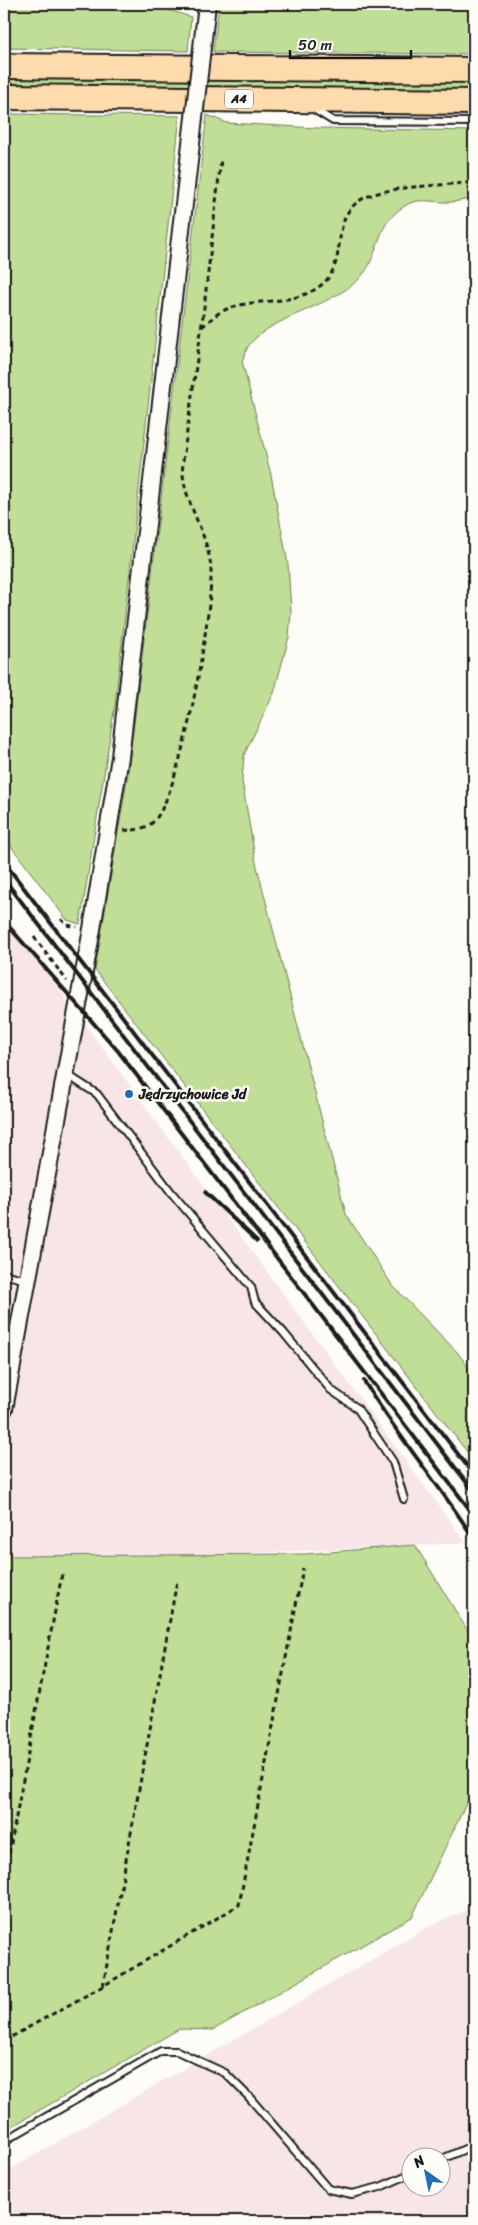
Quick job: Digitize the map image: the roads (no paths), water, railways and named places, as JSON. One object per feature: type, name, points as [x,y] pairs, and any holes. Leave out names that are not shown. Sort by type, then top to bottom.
[{"type":"highway","points":[[4,66],[474,70]]},
{"type":"highway","name":"A4","points":[[4,97],[474,102]]},
{"type":"street","points":[[4,1409],[120,757],[207,4]]},
{"type":"lane","points":[[298,100],[333,121],[474,122]]},
{"type":"lane","points":[[65,1073],[97,1094],[171,1192],[251,1287],[255,1302],[283,1332],[331,1390],[358,1408],[392,1462],[404,1499]]},
{"type":"lane","points":[[4,1274],[26,1280]]},
{"type":"lane","points":[[4,2140],[161,2051],[167,2050],[177,2051],[225,2073],[249,2097],[328,2189],[352,2194],[380,2187],[400,2178]]},
{"type":"lane","points":[[450,2155],[474,2144]]},
{"type":"railway","points":[[4,862],[474,1475]]},
{"type":"railway","points":[[4,879],[474,1492]]},
{"type":"railway","points":[[4,921],[118,1051],[425,1451]]},
{"type":"railway","points":[[205,1192],[257,1241]]},
{"type":"railway","points":[[364,1381],[390,1421],[474,1539]]},
{"type":"railway","points":[[421,1446],[474,1515]]},
{"type":"place","name":"Jędrzychowice Jd","points":[[129,1094]]}]
